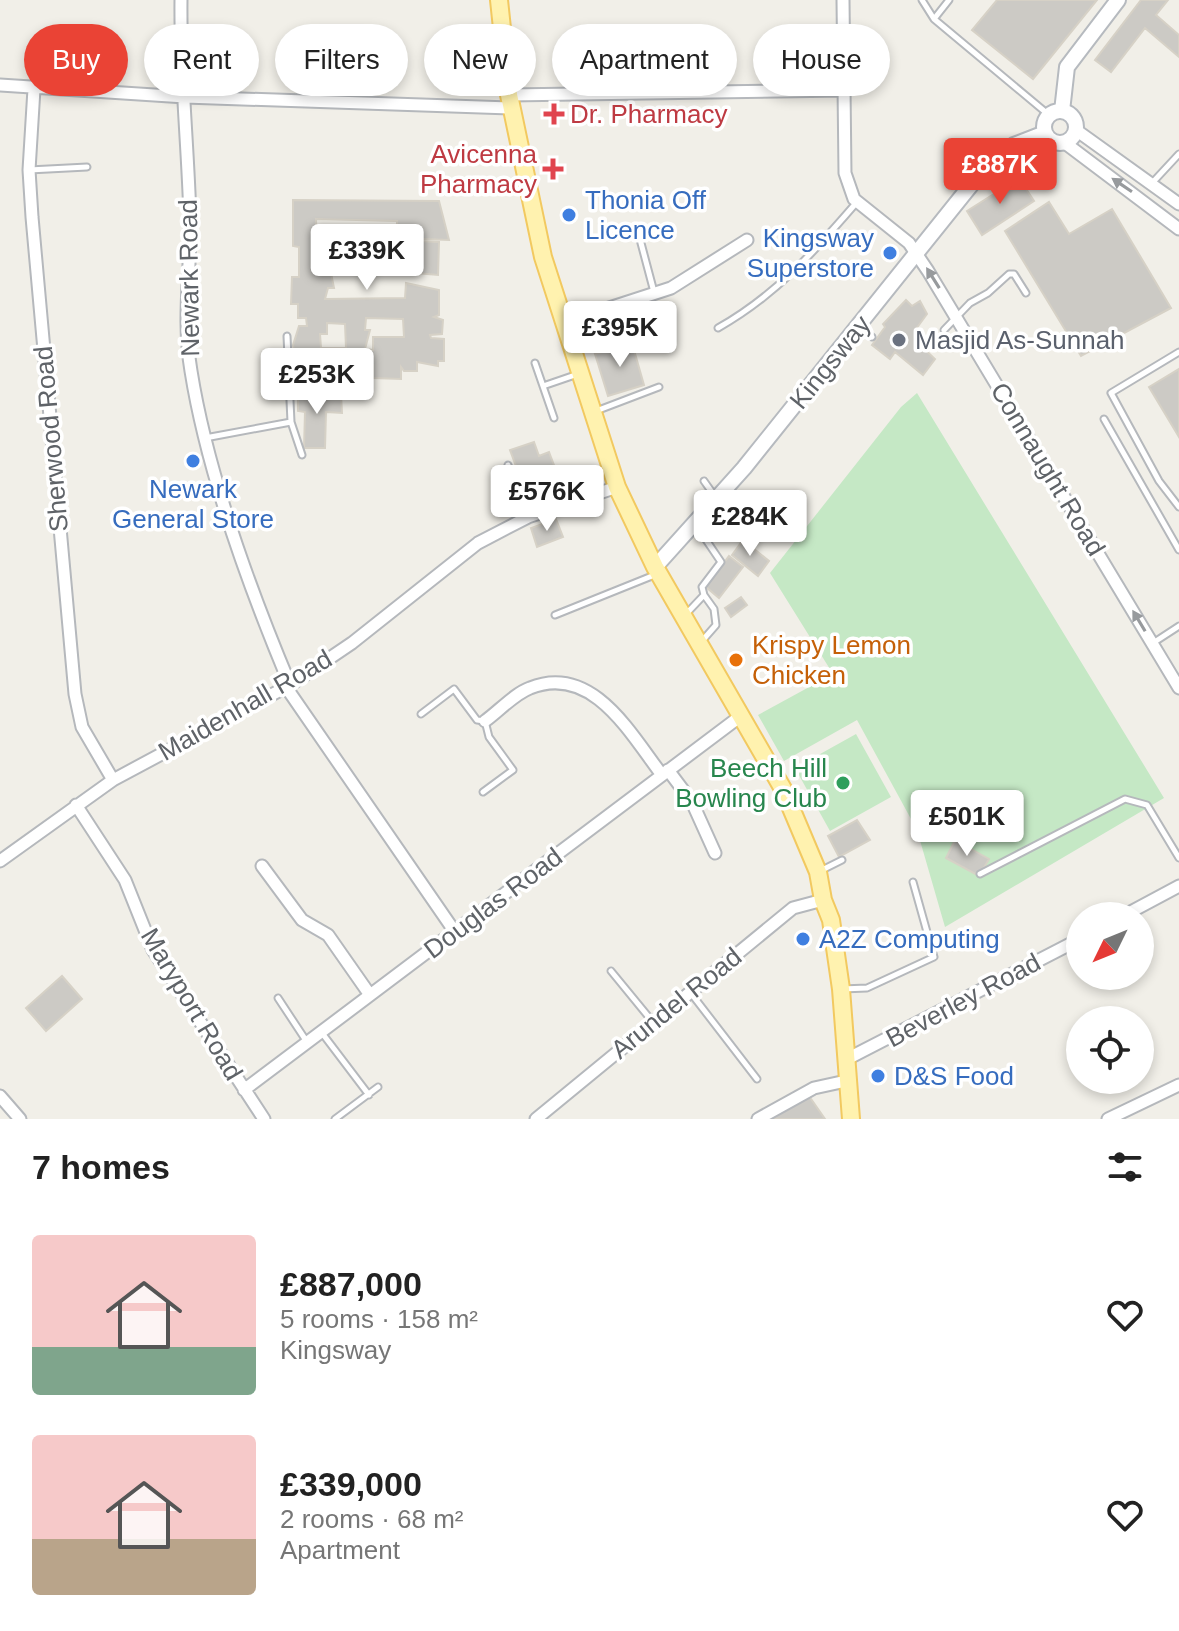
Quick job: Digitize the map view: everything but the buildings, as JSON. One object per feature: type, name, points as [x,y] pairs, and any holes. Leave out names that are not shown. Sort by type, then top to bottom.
[{"type":"main road","points":[[499,0],[510,101],[543,257],[578,374],[617,487],[656,570],[783,789],[818,872],[823,900],[831,920],[841,989],[851,1119]]},
{"type":"street","name":"Newark Road","points":[[181,0],[190,224],[184,307],[190,370],[204,438],[288,686],[455,932]]},
{"type":"street","points":[[843,0],[843,24]]},
{"type":"street","points":[[1118,0],[1067,67],[1055,113],[1044,124],[1045,133],[1051,141],[1065,143],[1179,229]]},
{"type":"street","points":[[0,85],[24,88]]},
{"type":"street","points":[[128,94],[510,101],[753,93]]},
{"type":"street","name":"Sherwood Road","points":[[34,96],[29,170],[75,694],[82,727],[113,780]]},
{"type":"street","points":[[844,96],[845,173],[849,191],[858,202]]},
{"type":"street","points":[[1055,113],[1074,120],[1076,130],[1153,182],[1179,204]]},
{"type":"street","points":[[1065,143],[1076,130]]},
{"type":"street","name":"Kingsway","points":[[656,570],[997,156],[1045,133]]},
{"type":"street","name":"Connaught Road","points":[[858,202],[916,252],[1179,688]]},
{"type":"street","points":[[563,323],[655,295],[747,240]]},
{"type":"street","name":"Maidenhall Road","points":[[0,861],[113,780],[288,686],[352,643],[478,543],[528,517],[617,487]]},
{"type":"street","points":[[485,721],[528,688],[557,681],[589,691],[611,708],[692,802],[715,853]]},
{"type":"street","name":"Douglas Road","points":[[244,1090],[742,715]]},
{"type":"street","name":"Maryport Road","points":[[76,805],[125,880],[153,950],[264,1119]]},
{"type":"street","points":[[262,866],[302,920],[328,935],[370,995]]},
{"type":"street","points":[[1149,902],[1179,886]]},
{"type":"street","name":"Arundel Road","points":[[536,1119],[793,908],[823,900]]},
{"type":"street","name":"Beverley Road","points":[[845,1060],[1066,946]]},
{"type":"street","points":[[758,1119],[814,1088],[846,1081]]},
{"type":"street","points":[[1108,1119],[1127,1115],[1179,1085]]},
{"type":"street","points":[[0,1096],[20,1119]]},
{"type":"lane","points":[[922,0],[934,19],[1055,113]]},
{"type":"lane","points":[[934,19],[949,0]]},
{"type":"lane","points":[[1153,182],[1179,154]]},
{"type":"lane","points":[[29,170],[87,167]]},
{"type":"lane","points":[[718,328],[750,310],[792,276],[858,202]]},
{"type":"lane","points":[[637,228],[655,295]]},
{"type":"lane","points":[[944,330],[956,316],[1009,274],[1014,274],[1026,293]]},
{"type":"lane","points":[[859,326],[872,337]]},
{"type":"lane","points":[[287,336],[291,422],[302,455]]},
{"type":"lane","points":[[1179,352],[1111,393],[1159,481],[1179,507]]},
{"type":"lane","points":[[535,363],[554,418]]},
{"type":"lane","points":[[543,386],[578,374]]},
{"type":"lane","points":[[592,412],[659,387]]},
{"type":"lane","points":[[1104,419],[1179,550]]},
{"type":"lane","points":[[204,438],[291,422]]},
{"type":"lane","points":[[508,465],[528,517]]},
{"type":"lane","points":[[704,481],[717,499]]},
{"type":"lane","points":[[695,524],[721,562],[702,587],[714,609],[716,625],[699,644]]},
{"type":"lane","points":[[555,615],[656,570]]},
{"type":"lane","points":[[683,617],[704,595]]},
{"type":"lane","points":[[1152,643],[1179,626]]},
{"type":"lane","points":[[421,714],[454,689],[477,720],[485,721],[489,737],[513,770],[483,792]]},
{"type":"lane","points":[[980,874],[1125,799],[1147,805],[1179,858]]},
{"type":"lane","points":[[818,872],[842,860]]},
{"type":"lane","points":[[841,989],[867,988],[934,957],[913,882]]},
{"type":"lane","points":[[611,971],[653,1021]]},
{"type":"lane","points":[[689,991],[757,1079]]},
{"type":"lane","points":[[278,998],[307,1043]]},
{"type":"lane","points":[[321,1032],[369,1095]]},
{"type":"lane","points":[[335,1119],[378,1087]]},
{"type":"green space","points":[[917,393],[1164,798],[945,927],[917,830],[857,720],[784,761],[758,715],[833,674],[770,573],[901,407]]},
{"type":"green space","name":"Beech Hill Bowling Club","points":[[856,734],[891,797],[830,831],[795,768]]},
{"type":"place","name":"Dr. Pharmacy","points":[[554,114]]},
{"type":"place","name":"Avicenna Pharmacy","points":[[553,169]]},
{"type":"place","name":"Thonia Off Licence","points":[[569,215]]},
{"type":"place","name":"Kingsway Superstore","points":[[890,253]]},
{"type":"place","name":"Masjid As-Sunnah","points":[[899,340]]},
{"type":"place","name":"Newark General Store","points":[[193,461]]},
{"type":"place","name":"Krispy Lemon Chicken","points":[[736,660]]},
{"type":"place","name":"Beech Hill Bowling Club","points":[[843,783]]},
{"type":"place","name":"A2Z Computing","points":[[803,939]]},
{"type":"place","name":"D&S Food","points":[[878,1076]]}]
